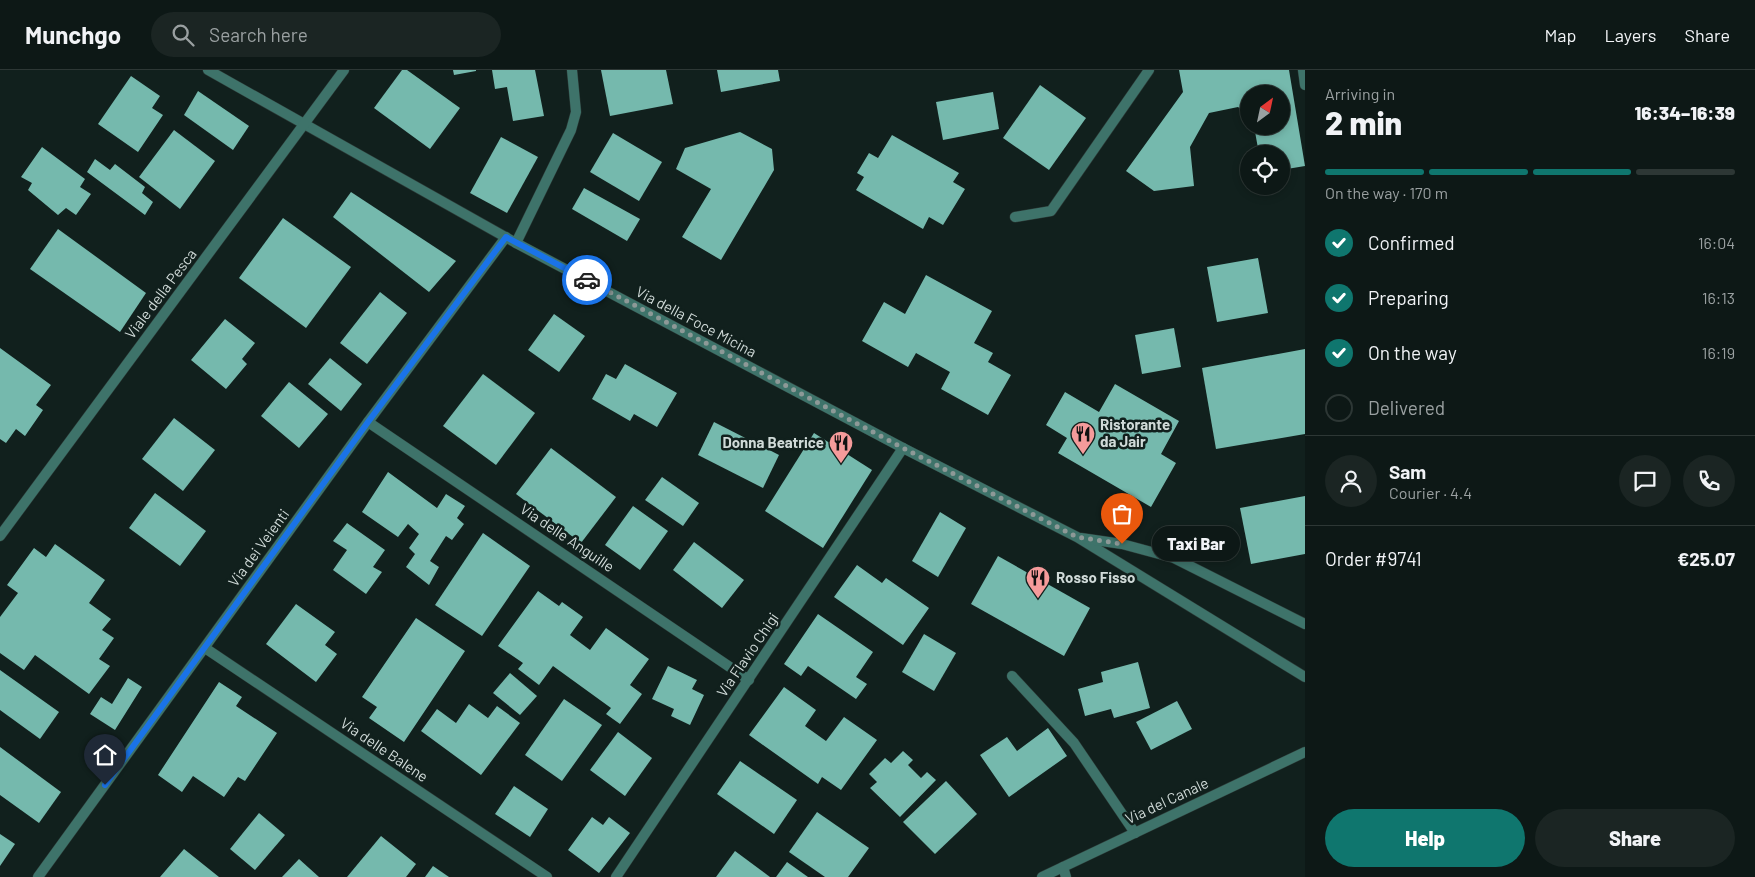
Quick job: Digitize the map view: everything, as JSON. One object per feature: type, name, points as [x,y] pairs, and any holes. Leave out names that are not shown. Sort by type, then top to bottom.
[{"type":"street","name":"Via della Foce Micina","points":[[208,70],[516,243],[903,448],[1077,537]]},
{"type":"street","name":"Viale della Pesca","points":[[0,536],[344,70]]},
{"type":"street","points":[[516,243],[572,130],[576,103],[572,70]]},
{"type":"street","points":[[1015,217],[1052,211],[1149,70]]},
{"type":"street","points":[[1302,70],[1305,85]]},
{"type":"street","name":"Via dei Veienti","points":[[38,877],[368,422],[506,237]]},
{"type":"street","name":"Via delle Anguille","points":[[368,422],[749,680]]},
{"type":"street","name":"Via Flavio Chigi","points":[[616,877],[903,448]]},
{"type":"street","points":[[1077,537],[1122,544],[1174,558],[1305,624]]},
{"type":"street","points":[[1077,537],[1305,677]]},
{"type":"street","name":"Via delle Balene","points":[[205,648],[547,877]]},
{"type":"street","points":[[1012,676],[1074,743],[1135,833]]},
{"type":"street","name":"Via del Canale","points":[[1042,877],[1065,872],[1135,833],[1305,752]]},
{"type":"building","points":[[402,70],[407,70],[460,108],[430,149],[374,108]]},
{"type":"building","points":[[453,70],[476,70],[476,71],[454,75]]},
{"type":"building","points":[[492,70],[535,70],[544,116],[513,121],[507,87],[495,89]]},
{"type":"building","points":[[601,70],[666,70],[673,104],[610,116]]},
{"type":"building","points":[[717,70],[778,70],[780,81],[721,92]]},
{"type":"building","points":[[1179,70],[1289,70],[1305,166],[1290,168],[1290,145],[1257,145],[1256,135],[1290,135],[1290,85],[1240,85],[1240,108],[1238,107],[1209,113],[1190,147],[1194,186],[1154,191],[1126,171],[1183,92]]},
{"type":"building","points":[[131,76],[160,96],[152,108],[163,115],[138,152],[98,124]]},
{"type":"building","points":[[1040,85],[1086,118],[1049,170],[1003,138]]},
{"type":"building","points":[[198,91],[249,126],[233,150],[184,115]]},
{"type":"building","points":[[993,92],[999,129],[943,140],[936,102]]},
{"type":"building","points":[[174,130],[215,161],[180,209],[139,177]]},
{"type":"building","points":[[740,132],[772,149],[774,170],[721,260],[682,237],[711,189],[676,169],[685,148]]},
{"type":"building","points":[[613,133],[662,162],[639,201],[590,172]]},
{"type":"building","points":[[892,135],[959,173],[953,182],[965,189],[943,225],[929,217],[923,229],[856,190],[864,177],[857,173],[869,153],[878,158]]},
{"type":"building","points":[[501,137],[538,157],[507,213],[470,193]]},
{"type":"building","points":[[42,147],[85,179],[80,187],[91,194],[76,215],[66,208],[58,215],[28,190],[32,183],[21,177]]},
{"type":"building","points":[[95,159],[110,170],[115,164],[145,187],[142,193],[153,202],[145,215],[87,172]]},
{"type":"building","points":[[584,188],[640,219],[627,241],[572,209]]},
{"type":"building","points":[[351,192],[456,261],[429,292],[333,217]]},
{"type":"building","points":[[283,218],[351,267],[306,328],[239,278]]},
{"type":"building","points":[[58,229],[146,293],[120,332],[30,269]]},
{"type":"building","points":[[1258,258],[1268,313],[1217,322],[1207,267]]},
{"type":"building","points":[[926,275],[992,311],[974,343],[993,353],[988,362],[1011,375],[988,415],[941,389],[950,372],[916,353],[908,367],[862,341],[884,302],[905,314]]},
{"type":"building","points":[[380,292],[407,313],[367,364],[340,343]]},
{"type":"building","points":[[554,314],[585,336],[559,372],[528,350]]},
{"type":"building","points":[[225,319],[255,343],[242,359],[247,364],[226,389],[191,360]]},
{"type":"building","points":[[1174,328],[1181,367],[1142,374],[1135,335]]},
{"type":"building","points":[[0,348],[51,385],[36,405],[43,410],[25,436],[16,429],[6,443],[0,439]]},
{"type":"building","points":[[1305,349],[1305,434],[1216,449],[1202,368]]},
{"type":"building","points":[[330,358],[362,384],[341,411],[308,384]]},
{"type":"building","points":[[625,364],[677,393],[657,427],[634,414],[630,421],[592,399],[606,374],[616,379]]},
{"type":"building","points":[[483,374],[535,413],[496,465],[443,426]]},
{"type":"building","points":[[289,382],[328,414],[299,448],[261,416]]},
{"type":"building","points":[[1115,384],[1179,421],[1161,454],[1176,463],[1151,507],[1058,453],[1067,438],[1046,425],[1065,392],[1099,412]]},
{"type":"building","points":[[174,418],[215,450],[183,491],[142,459]]},
{"type":"building","points":[[714,422],[779,455],[763,488],[698,455]]},
{"type":"building","points":[[814,433],[872,470],[823,548],[765,511]]},
{"type":"building","points":[[551,448],[616,497],[581,543],[516,494]]},
{"type":"building","points":[[388,472],[437,508],[446,494],[465,506],[457,518],[464,524],[452,540],[446,536],[430,561],[439,567],[429,585],[406,567],[415,554],[409,548],[419,534],[408,524],[398,537],[362,512]]},
{"type":"building","points":[[662,477],[699,503],[683,526],[645,500]]},
{"type":"building","points":[[155,493],[206,531],[180,566],[129,528]]},
{"type":"building","points":[[1305,496],[1305,554],[1251,564],[1240,508]]},
{"type":"building","points":[[633,506],[668,531],[640,570],[605,545]]},
{"type":"building","points":[[940,512],[966,528],[938,577],[912,561]]},
{"type":"building","points":[[347,523],[385,550],[373,567],[382,572],[366,594],[333,570],[347,550],[333,541]]},
{"type":"building","points":[[483,533],[530,566],[482,636],[435,605]]},
{"type":"building","points":[[694,542],[744,580],[722,608],[673,570]]},
{"type":"building","points":[[55,544],[105,580],[89,603],[111,619],[102,630],[114,638],[99,659],[110,666],[89,694],[35,655],[24,670],[0,653],[0,617],[18,593],[7,585],[34,548],[46,557]]},
{"type":"building","points":[[998,556],[1090,608],[1064,656],[971,604]]},
{"type":"building","points":[[857,565],[882,583],[886,578],[929,608],[903,645],[834,597]]},
{"type":"building","points":[[538,591],[559,606],[562,602],[583,617],[570,635],[590,650],[606,628],[649,659],[630,685],[642,694],[620,724],[606,714],[611,708],[553,666],[539,685],[518,669],[523,663],[498,646]]},
{"type":"building","points":[[296,604],[335,632],[325,645],[337,654],[316,682],[266,644]]},
{"type":"building","points":[[818,614],[873,652],[856,677],[867,684],[856,699],[808,666],[801,676],[784,664]]},
{"type":"building","points":[[416,618],[465,651],[404,742],[369,718],[377,707],[362,697]]},
{"type":"building","points":[[924,634],[956,653],[934,691],[902,672]]},
{"type":"building","points":[[1138,662],[1150,708],[1114,718],[1111,709],[1085,716],[1078,689],[1103,682],[1101,672]]},
{"type":"building","points":[[668,666],[697,680],[692,689],[704,695],[690,725],[671,716],[674,709],[652,699]]},
{"type":"building","points":[[0,670],[59,712],[40,739],[0,710]]},
{"type":"building","points":[[510,673],[537,696],[520,715],[493,693]]},
{"type":"building","points":[[128,678],[142,687],[115,730],[90,714],[101,697],[112,704]]},
{"type":"building","points":[[219,682],[242,697],[236,706],[277,733],[245,781],[238,777],[224,797],[193,776],[182,792],[158,775]]},
{"type":"building","points":[[784,687],[816,710],[805,726],[826,741],[844,717],[877,740],[841,790],[822,777],[818,784],[749,735]]},
{"type":"building","points":[[564,699],[602,725],[562,781],[525,755]]},
{"type":"building","points":[[1177,701],[1192,729],[1151,750],[1136,722]]},
{"type":"building","points":[[469,704],[488,718],[497,706],[520,723],[481,775],[421,731],[437,709],[456,723]]},
{"type":"building","points":[[1048,728],[1067,756],[1009,797],[980,755],[1007,737],[1017,751]]},
{"type":"building","points":[[618,732],[652,758],[625,796],[590,770]]},
{"type":"building","points":[[0,747],[61,792],[39,823],[0,795]]},
{"type":"building","points":[[903,751],[913,760],[908,765],[921,778],[927,772],[936,780],[900,817],[870,788],[877,782],[869,774],[885,758],[891,763]]},
{"type":"building","points":[[740,761],[797,800],[774,834],[717,794]]},
{"type":"building","points":[[946,781],[977,814],[935,854],[903,822]]},
{"type":"building","points":[[514,786],[548,809],[530,837],[495,814]]},
{"type":"building","points":[[817,812],[869,848],[848,877],[825,877],[789,852]]},
{"type":"building","points":[[259,813],[285,835],[255,870],[230,849]]},
{"type":"building","points":[[592,817],[603,825],[609,817],[630,833],[599,873],[568,850]]},
{"type":"building","points":[[0,834],[15,844],[0,866]]},
{"type":"building","points":[[381,836],[416,864],[406,877],[347,877]]},
{"type":"building","points":[[184,849],[219,877],[160,877]]},
{"type":"building","points":[[735,851],[770,877],[716,877]]},
{"type":"building","points":[[299,859],[319,877],[282,877]]},
{"type":"building","points":[[787,862],[808,877],[776,877]]},
{"type":"building","points":[[433,866],[449,877],[425,877]]},
{"type":"way so far","points":[[587,280],[903,448],[1077,537],[1122,544]]},
{"type":"place","name":"Ristorante da Jair","points":[[1083,455]]},
{"type":"place","name":"Donna Beatrice","points":[[841,464]]},
{"type":"place","name":"Taxi Bar","points":[[1122,544]]},
{"type":"place","name":"Rosso Fisso","points":[[1038,599]]},
{"type":"route","points":[[105,785],[368,422],[506,237],[587,280]]}]
